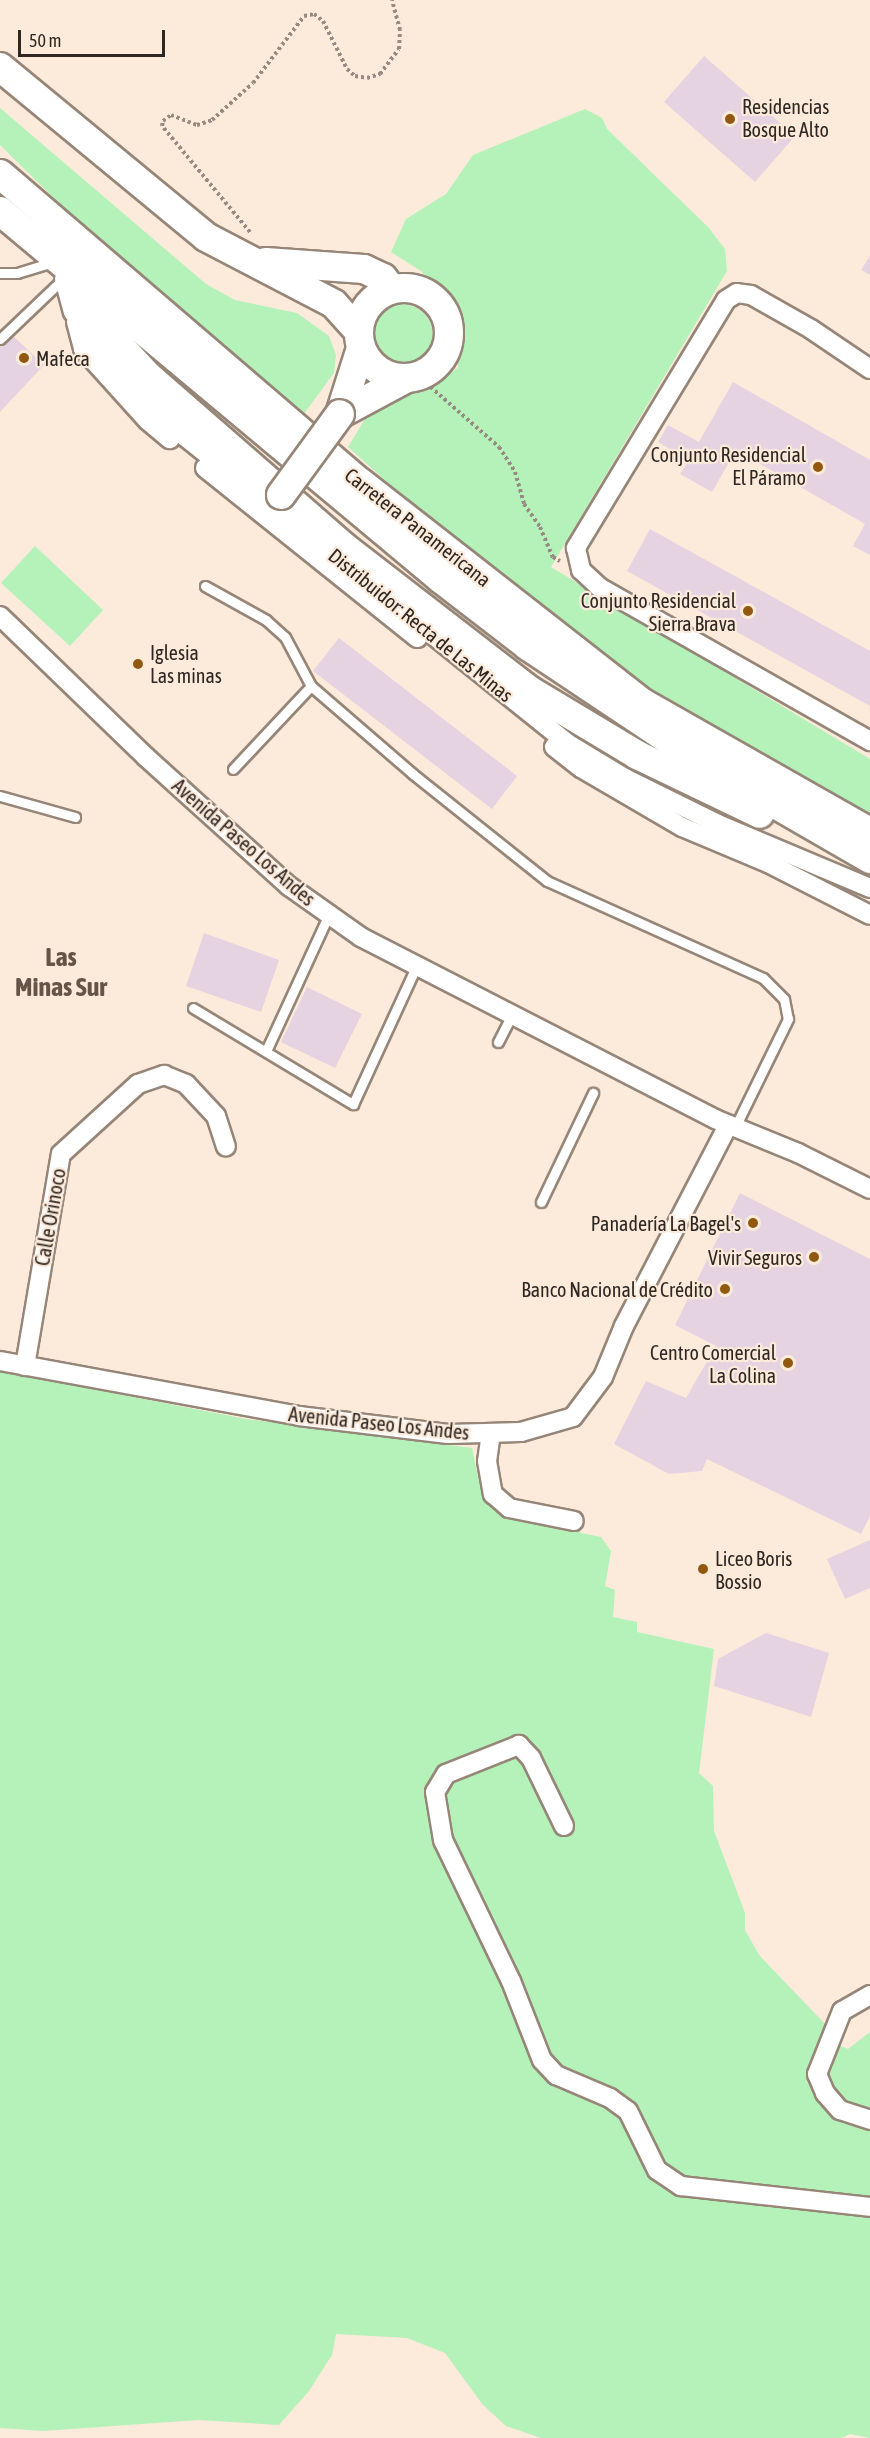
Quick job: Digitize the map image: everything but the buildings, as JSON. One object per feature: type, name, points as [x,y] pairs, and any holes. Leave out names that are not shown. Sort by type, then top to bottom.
[{"type":"main road","points":[[0,67],[198,231],[247,247],[364,269],[383,278],[392,289]]},
{"type":"main road","points":[[0,167],[60,222]]},
{"type":"main road","name":"Carretera Panamericana","points":[[0,174],[60,222],[361,483],[643,702],[870,832]]},
{"type":"main road","name":"Carretera Panamericana","points":[[0,211],[61,269],[441,579],[528,646],[664,738],[870,859]]},
{"type":"main road","points":[[247,247],[344,312],[378,370],[412,378]]},
{"type":"main road","points":[[61,269],[104,328],[148,376],[281,495],[529,690],[638,755],[742,807],[838,842]]},
{"type":"main road","points":[[281,495],[340,414],[368,304],[392,289],[419,290],[441,307],[448,320],[450,334],[444,354],[431,370],[340,414]]},
{"type":"street","name":"Distribuidor: Recta de Las Minas","points":[[61,269],[73,312],[128,383],[174,428],[567,743],[625,778],[718,824],[870,888]]},
{"type":"street","points":[[870,369],[751,295],[737,293],[726,300],[576,548],[581,570],[598,587],[870,741]]},
{"type":"street","points":[[73,312],[84,349],[147,420],[296,543],[581,768],[682,826],[768,864],[870,915]]},
{"type":"street","name":"Avenida Paseo Los Andes","points":[[0,616],[164,773],[289,886],[361,937],[726,1124],[624,1326],[603,1377],[573,1417],[521,1432],[448,1434],[298,1416],[0,1361]]},
{"type":"street","name":"Calle Orinoco","points":[[25,1366],[61,1154],[138,1084],[164,1076],[186,1084],[216,1116],[226,1146]]},
{"type":"street","points":[[726,1124],[870,1190]]},
{"type":"street","points":[[491,1433],[487,1461],[493,1494],[509,1508],[574,1521]]},
{"type":"street","points":[[564,1826],[531,1758],[519,1745],[446,1774],[435,1792],[443,1840],[511,1982],[542,2060],[556,2075],[610,2098],[628,2110],[657,2170],[681,2186],[870,2207]]},
{"type":"street","points":[[870,1995],[842,2011],[823,2052],[817,2074],[825,2093],[840,2110],[870,2120]]},
{"type":"lane","points":[[0,273],[61,269]]},
{"type":"lane","points":[[0,339],[61,269]]},
{"type":"lane","points":[[205,586],[266,620],[285,637],[311,686],[413,774],[547,881],[764,978],[784,999],[788,1019],[726,1124]]},
{"type":"lane","points":[[233,769],[311,686]]},
{"type":"lane","points":[[0,796],[75,817]]},
{"type":"lane","points":[[266,1051],[329,914]]},
{"type":"lane","points":[[193,1008],[353,1104],[417,965]]},
{"type":"lane","points":[[498,1042],[513,1013]]},
{"type":"lane","points":[[541,1202],[593,1093]]},
{"type":"path","points":[[247,247],[162,126],[163,121],[171,115],[197,125],[212,120],[253,82],[304,16],[314,14],[323,21],[347,69],[355,76],[367,78],[380,74],[399,49],[400,30],[392,0]]},
{"type":"path","points":[[412,378],[499,447],[515,472],[524,504],[537,521],[553,557],[581,570]]},
{"type":"green space","points":[[0,108],[206,284],[235,300],[297,313],[329,336],[336,355],[334,373],[303,415],[62,206],[0,145]]},
{"type":"green space","points":[[585,109],[602,118],[607,129],[708,227],[725,249],[727,271],[551,567],[870,759],[870,820],[622,676],[426,517],[348,447],[372,407],[425,387],[458,368],[456,316],[421,271],[391,252],[406,219],[446,194],[473,155]]},
{"type":"green space","points":[[401,304],[419,310],[427,318],[433,336],[427,354],[419,362],[401,368],[383,362],[375,354],[369,336],[375,318],[383,310]]},
{"type":"green space","points":[[35,546],[103,610],[70,646],[1,583]]},
{"type":"green space","points":[[0,1371],[246,1419],[472,1448],[479,1482],[509,1508],[574,1521],[581,1533],[601,1537],[611,1551],[605,1586],[615,1590],[613,1617],[637,1622],[637,1632],[714,1649],[699,1773],[713,1786],[714,1831],[745,1913],[745,1930],[759,1955],[827,2026],[825,2039],[848,2049],[870,2032],[870,2438],[850,2434],[841,2438],[541,2438],[506,2426],[483,2405],[445,2353],[407,2338],[336,2334],[332,2355],[309,2391],[279,2425],[198,2420],[43,2431],[0,2428]]},
{"type":"place","name":"Residencias Bosque Alto","points":[[730,119]]},
{"type":"place","name":"Mafeca","points":[[24,358]]},
{"type":"place","name":"Conjunto Residencial El Páramo","points":[[818,467]]},
{"type":"place","name":"Conjunto Residencial Sierra Brava","points":[[748,611]]},
{"type":"place","name":"Iglesia Las minas","points":[[138,664]]},
{"type":"place","name":"Panadería La Bagel's","points":[[753,1223]]},
{"type":"place","name":"Vivir Seguros","points":[[814,1257]]},
{"type":"place","name":"Banco Nacional de Crédito","points":[[725,1289]]},
{"type":"place","name":"Centro Comercial La Colina","points":[[788,1363]]},
{"type":"place","name":"Liceo Boris Bossio","points":[[703,1569]]},
{"type":"district","name":"Las Minas Sur","points":[[61,973]]}]
